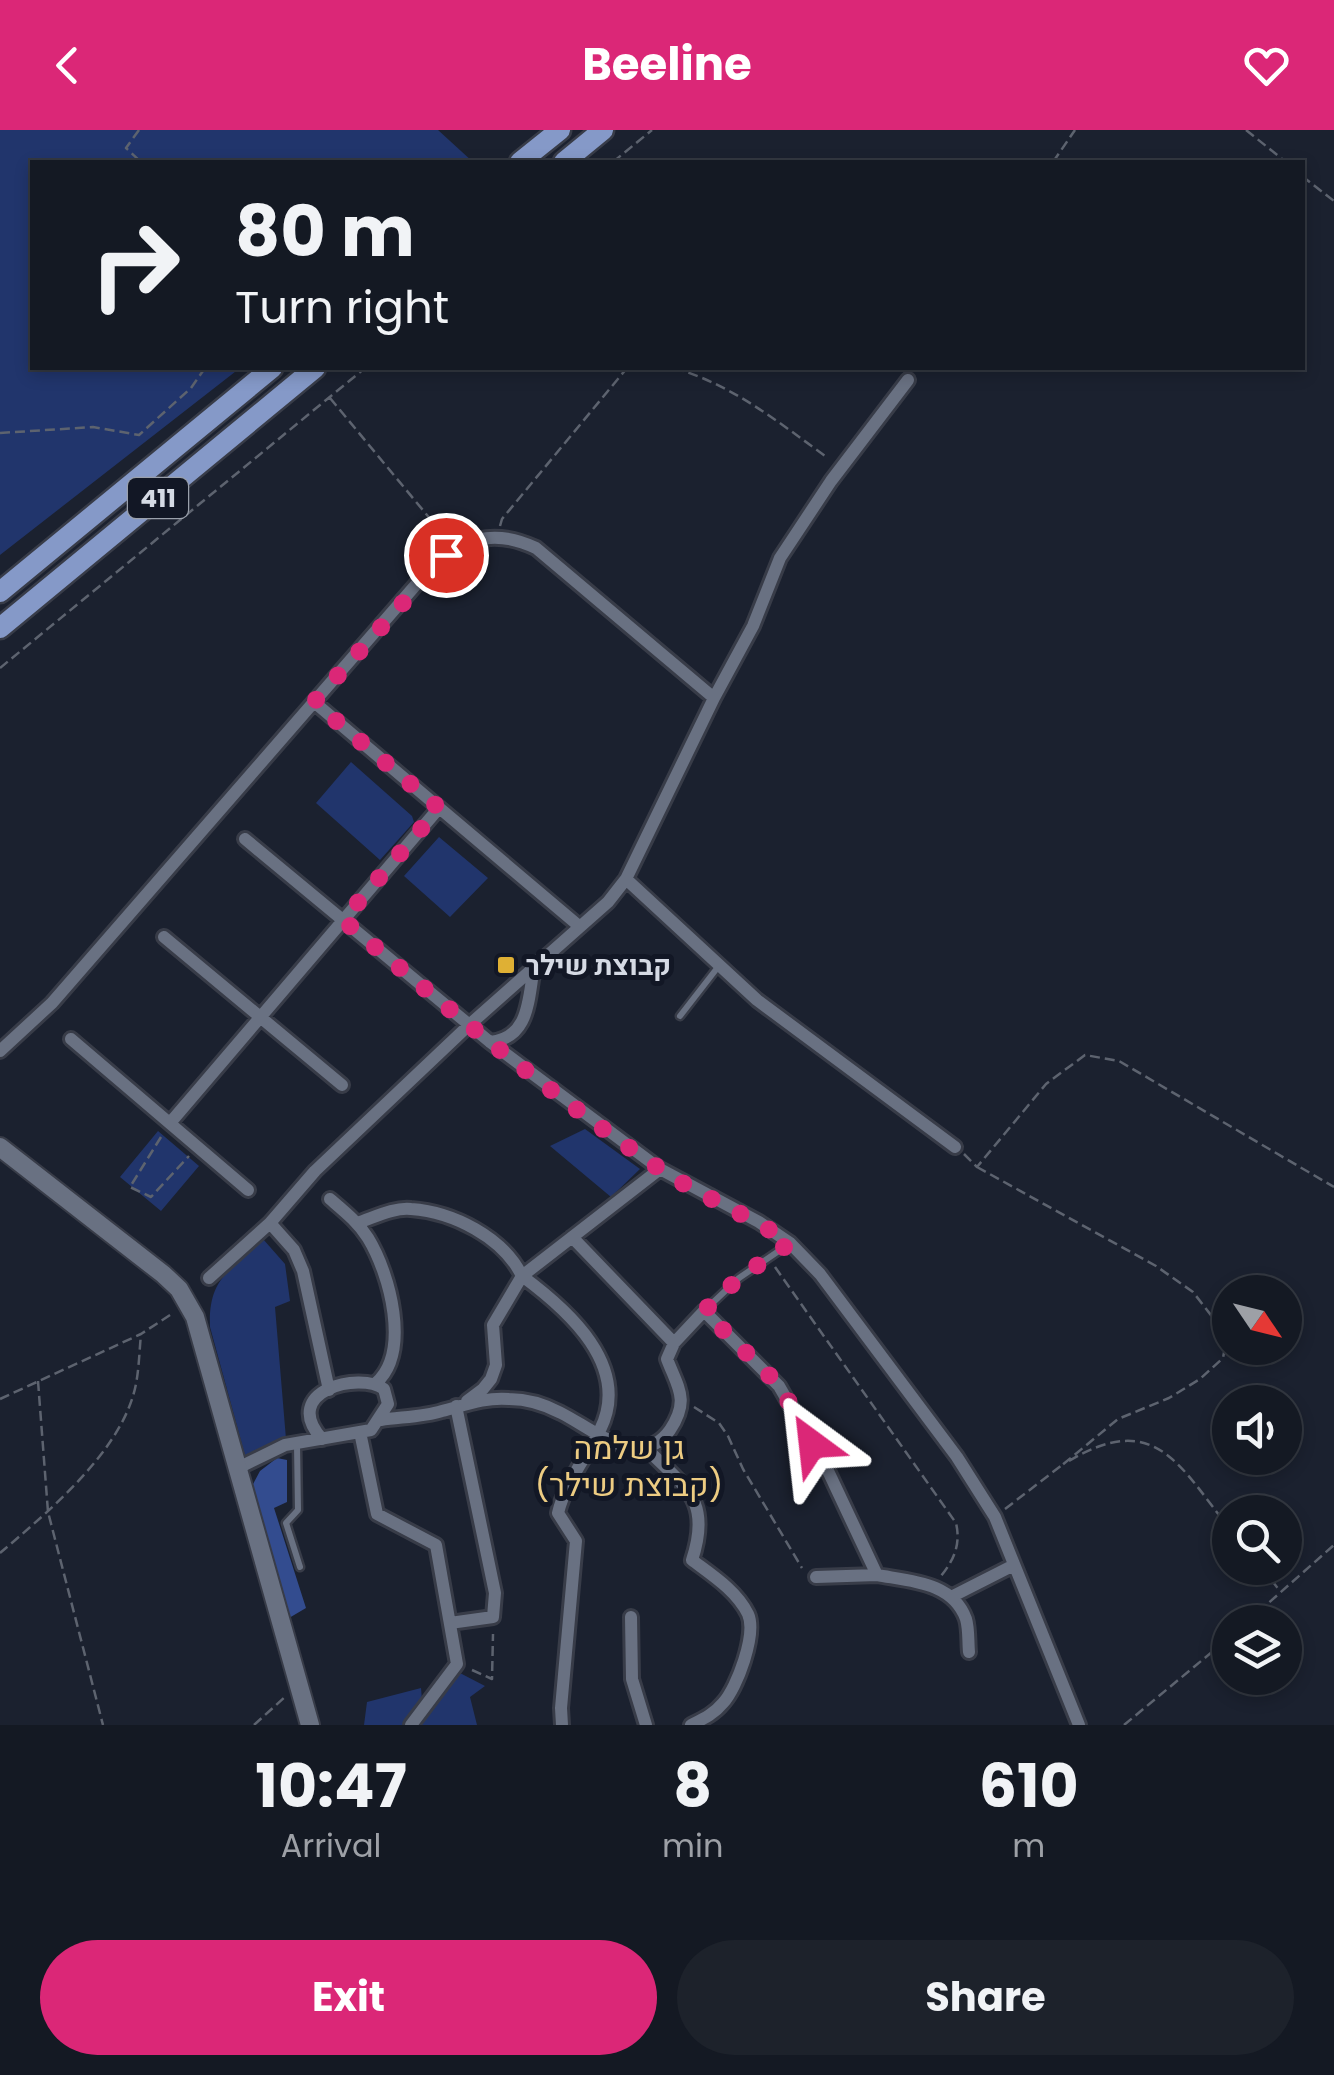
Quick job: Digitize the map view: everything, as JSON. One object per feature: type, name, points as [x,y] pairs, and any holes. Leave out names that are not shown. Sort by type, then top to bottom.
[{"type":"main road","points":[[522,160],[560,130]]},
{"type":"main road","points":[[566,160],[603,130]]},
{"type":"main road","name":"411","points":[[0,592],[270,370]]},
{"type":"main road","name":"411","points":[[0,628],[313,370]]},
{"type":"street","points":[[209,1278],[270,1222],[314,1171],[468,1026],[608,902],[626,879],[753,626],[780,558],[908,380]]},
{"type":"street","points":[[0,1051],[52,1002],[427,572],[471,541],[513,537],[536,548],[714,698]]},
{"type":"street","points":[[314,702],[580,926]]},
{"type":"street","points":[[170,1124],[439,808]]},
{"type":"street","points":[[245,838],[468,1026],[660,1170],[760,1222],[790,1243],[820,1274],[946,1442],[995,1517],[1079,1725]]},
{"type":"street","points":[[626,879],[757,1000],[955,1147]]},
{"type":"street","points":[[164,936],[342,1085]]},
{"type":"street","points":[[490,1042],[505,1040],[516,1032],[527,1012],[534,966]]},
{"type":"street","points":[[71,1039],[248,1190]]},
{"type":"street","points":[[0,1147],[163,1274],[188,1303],[310,1725]]},
{"type":"street","points":[[381,1420],[440,1412],[484,1389],[496,1365],[493,1325],[522,1276],[660,1170]]},
{"type":"street","points":[[330,1199],[357,1223],[381,1266],[396,1340],[387,1373],[376,1383]]},
{"type":"street","points":[[357,1223],[409,1208],[461,1221],[505,1250],[522,1276],[573,1317],[602,1363],[608,1403],[598,1435],[580,1460],[558,1513],[576,1541],[562,1725]]},
{"type":"street","points":[[270,1222],[294,1250],[303,1271],[329,1390]]},
{"type":"street","points":[[572,1237],[674,1343]]},
{"type":"street","points":[[460,1404],[508,1398],[534,1402],[598,1435],[633,1448],[646,1448],[667,1434],[683,1402],[668,1359],[674,1343],[704,1311],[780,1386],[877,1574]]},
{"type":"street","points":[[238,1468],[284,1445],[322,1439],[371,1430],[388,1404],[384,1389],[376,1383],[361,1382],[313,1398],[307,1408],[309,1424],[322,1439]]},
{"type":"street","points":[[450,1623],[493,1617],[494,1594],[460,1404]]},
{"type":"street","points":[[360,1432],[377,1514],[436,1546],[450,1623],[457,1664],[411,1725]]},
{"type":"street","points":[[646,1448],[694,1496],[699,1537],[692,1560],[728,1588],[747,1611],[752,1626],[731,1692],[713,1714],[691,1725]]},
{"type":"street","points":[[951,1597],[1014,1564]]},
{"type":"street","points":[[816,1576],[877,1574],[934,1586],[951,1597],[966,1619],[969,1652]]},
{"type":"street","points":[[631,1617],[632,1679],[646,1725]]},
{"type":"lane","points":[[680,1016],[718,967]]},
{"type":"lane","points":[[704,1311],[739,1278],[790,1243]]},
{"type":"lane","points":[[297,1443],[298,1510],[286,1523],[300,1566]]},
{"type":"path","points":[[139,130],[126,148],[140,160]]},
{"type":"path","points":[[615,160],[652,130]]},
{"type":"path","points":[[1054,160],[1075,130]]},
{"type":"path","points":[[1246,130],[1284,160]]},
{"type":"path","points":[[1305,178],[1334,202]]},
{"type":"path","points":[[0,433],[94,427],[138,435],[191,388],[204,370]]},
{"type":"path","points":[[0,668],[362,370]]},
{"type":"path","points":[[496,536],[502,519],[625,370]]},
{"type":"path","points":[[681,370],[707,377],[738,393],[842,467]]},
{"type":"path","points":[[328,397],[456,549]]},
{"type":"path","points":[[977,1166],[1046,1084],[1085,1055],[1119,1061],[1334,1187]]},
{"type":"path","points":[[170,1124],[130,1187],[151,1197],[198,1147]]},
{"type":"path","points":[[955,1147],[977,1166],[1156,1266],[1193,1292],[1226,1342],[1222,1358],[1200,1379],[1168,1398],[1118,1419],[995,1517]]},
{"type":"path","points":[[769,1258],[956,1523],[959,1535],[952,1562],[934,1586]]},
{"type":"path","points":[[0,1399],[140,1334],[188,1303]]},
{"type":"path","points":[[0,1554],[48,1512],[105,1448],[126,1417],[135,1392],[140,1334]]},
{"type":"path","points":[[38,1382],[48,1512],[103,1725]]},
{"type":"path","points":[[683,1402],[719,1423],[791,1552],[804,1570],[816,1576]]},
{"type":"path","points":[[1061,1466],[1085,1451],[1108,1444],[1144,1441],[1171,1456],[1212,1507]]},
{"type":"path","points":[[1266,1605],[1334,1545]]},
{"type":"path","points":[[1275,1585],[1281,1592]]},
{"type":"path","points":[[457,1664],[492,1679],[493,1617]]},
{"type":"path","points":[[1124,1725],[1212,1653]]},
{"type":"path","points":[[254,1725],[299,1685]]},
{"type":"shaded area","points":[[0,130],[438,130],[471,160],[30,160],[30,370],[237,370],[0,555]]},
{"type":"shaded area","points":[[351,762],[414,822],[380,860],[316,803]]},
{"type":"shaded area","points":[[439,837],[488,878],[450,917],[404,876]]},
{"type":"shaded area","points":[[585,1129],[640,1169],[611,1197],[550,1146]]},
{"type":"shaded area","points":[[158,1131],[199,1166],[161,1211],[120,1177]]},
{"type":"shaded area","points":[[263,1239],[285,1264],[290,1301],[275,1307],[286,1439],[246,1459],[210,1327],[210,1310],[223,1277]]},
{"type":"shaded area","points":[[277,1458],[287,1460],[287,1502],[274,1508],[306,1608],[289,1618],[252,1486],[260,1471]]},
{"type":"shaded area","points":[[458,1672],[485,1686],[470,1697],[477,1725],[419,1725]]},
{"type":"shaded area","points":[[421,1688],[422,1700],[402,1725],[364,1725],[367,1702]]},
{"type":"place","name":"קבוצת שילר","points":[[506,965]]},
{"type":"district","name":"גן שלמה (קבוצת שילר)","points":[[629,1466]]},
{"type":"route","points":[[446,555],[314,702],[439,808],[343,920],[468,1026],[660,1170],[760,1222],[790,1243],[739,1278],[704,1311],[780,1386],[812,1444]]}]
